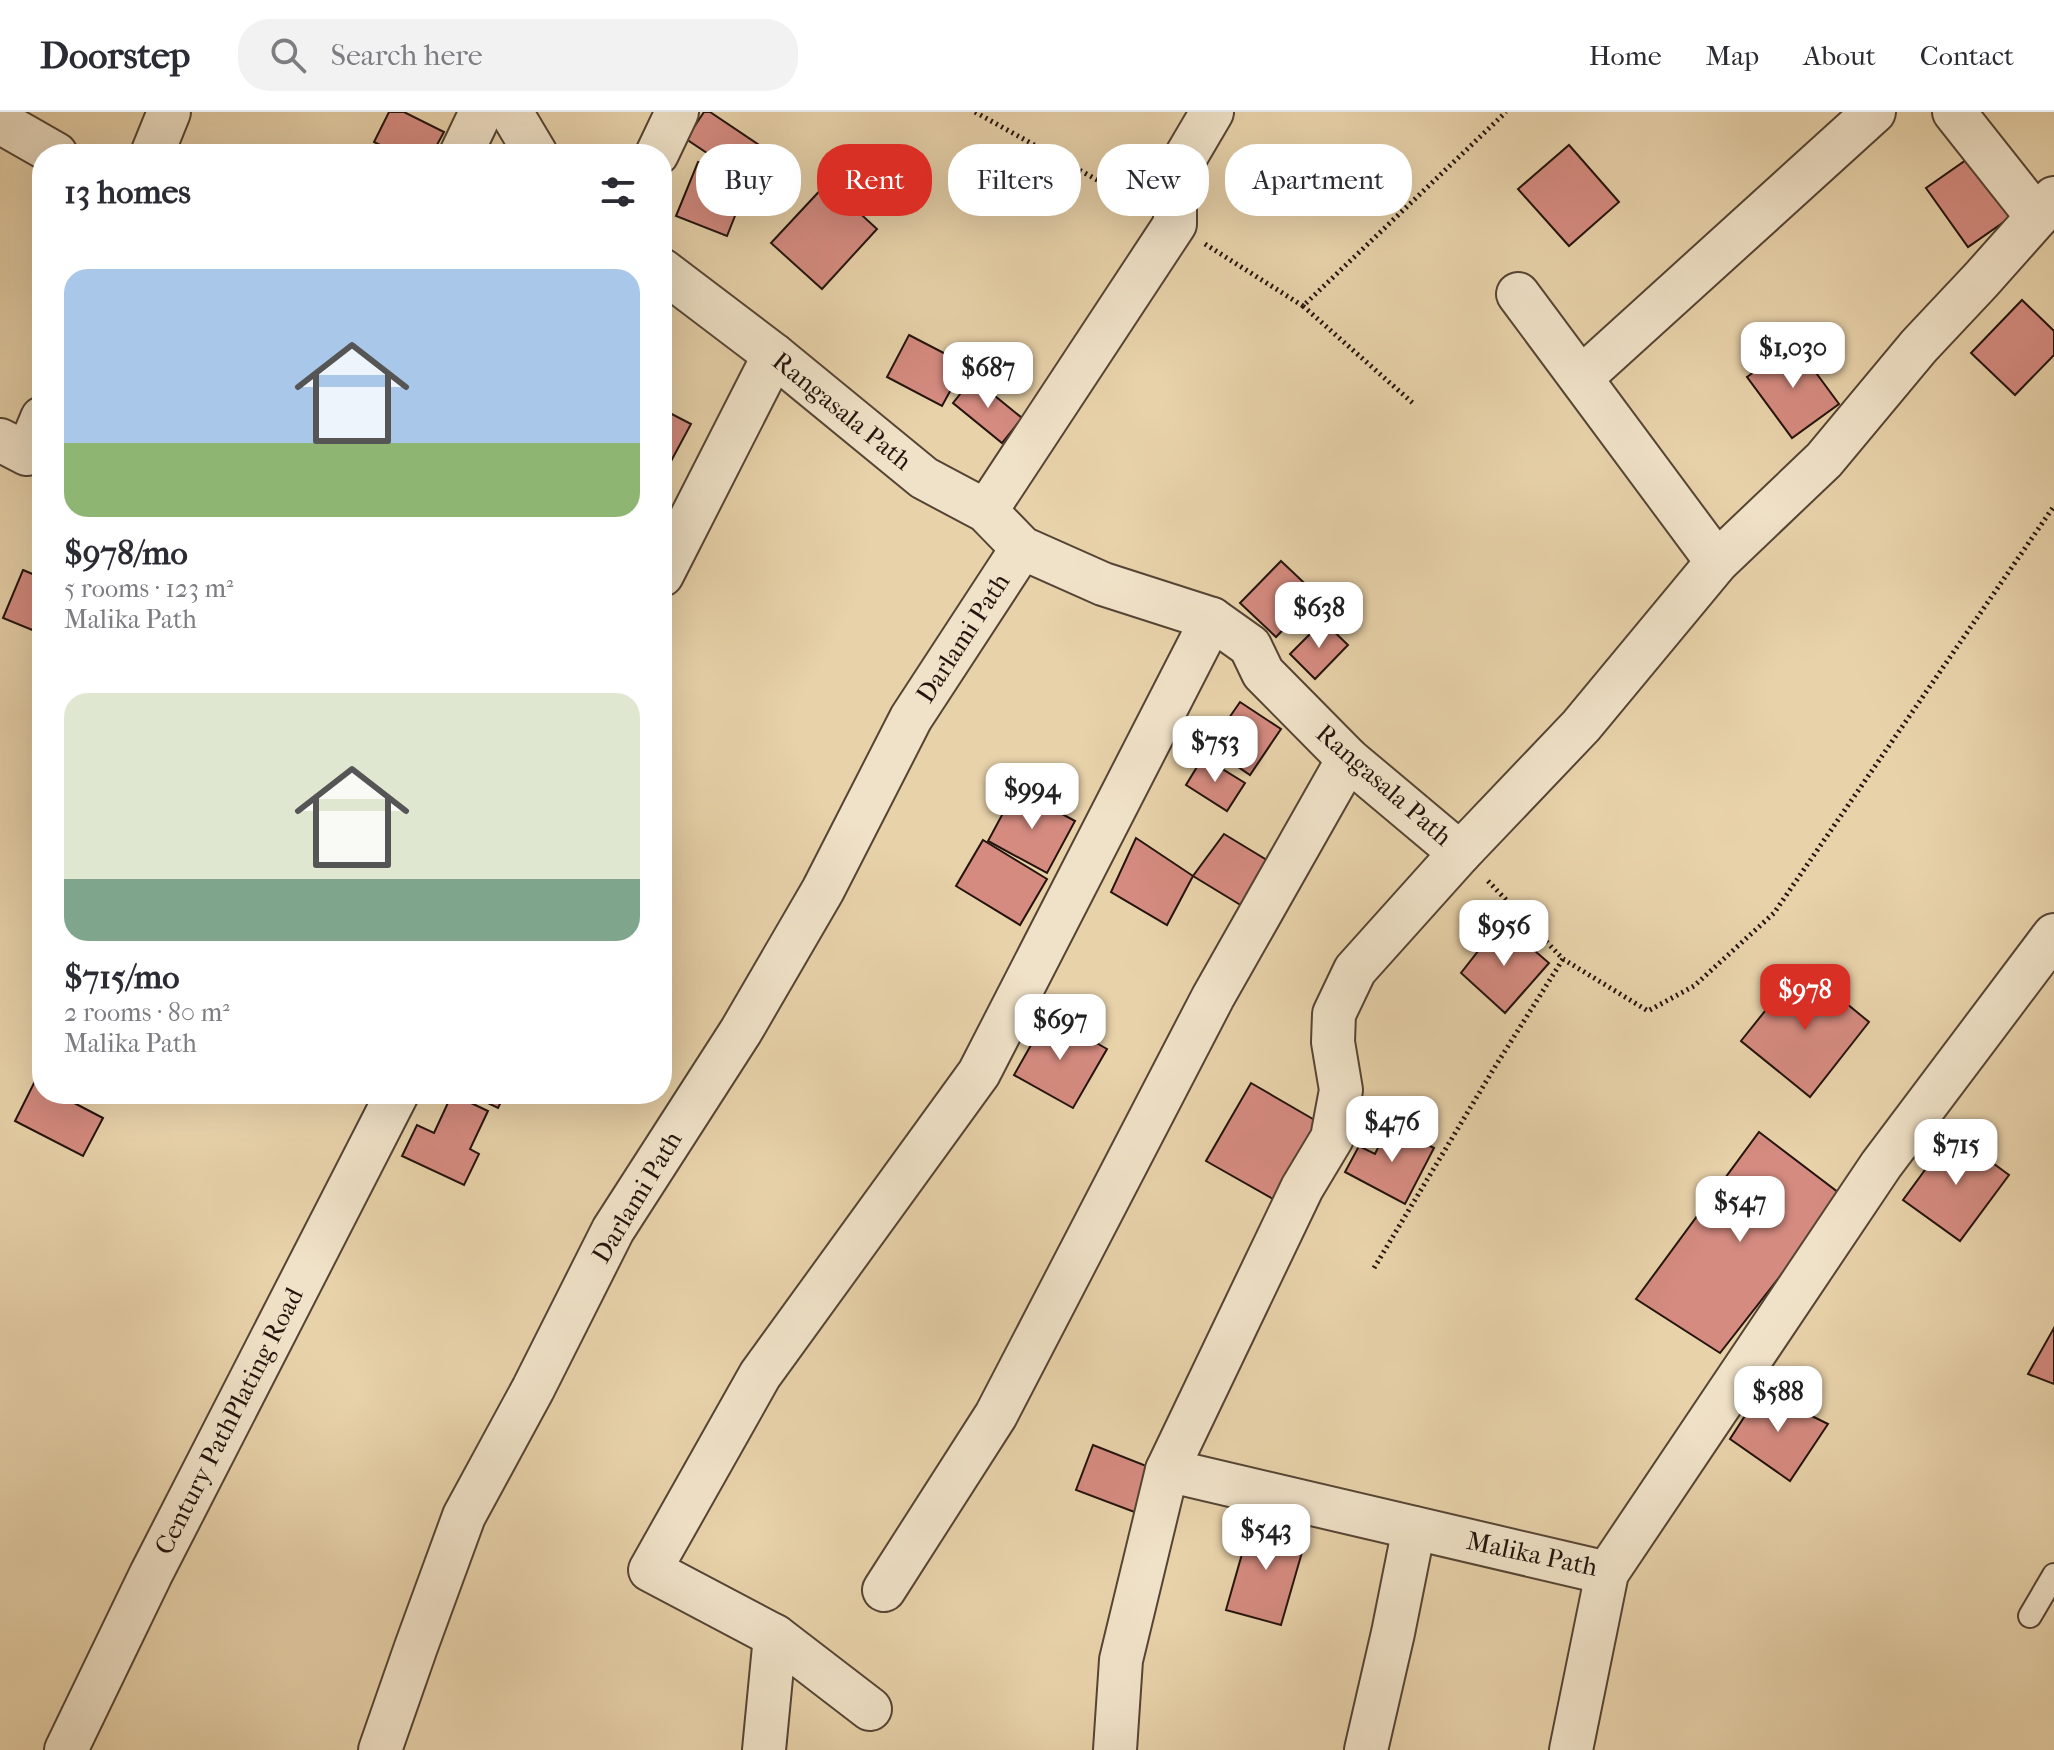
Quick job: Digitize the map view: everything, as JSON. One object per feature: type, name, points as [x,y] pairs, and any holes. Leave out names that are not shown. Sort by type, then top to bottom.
[{"type":"street","points":[[156,144],[169,112]]},
{"type":"street","points":[[466,144],[481,112]]},
{"type":"street","points":[[511,112],[530,144]]},
{"type":"street","points":[[662,144],[677,112]]},
{"type":"street","points":[[986,511],[1175,224],[1175,175],[1212,112]]},
{"type":"street","points":[[1581,378],[1874,112]]},
{"type":"street","points":[[1115,1750],[1121,1660],[1167,1470],[1302,1188],[1332,1138],[1341,1090],[1333,1042],[1334,1014],[1355,970],[1460,853],[1581,726],[1717,562],[1824,460],[1919,346],[2046,207],[1954,112]]},
{"type":"street","points":[[0,122],[38,144]]},
{"type":"street","name":"Rangasala Path","points":[[672,278],[774,355],[924,478],[986,511],[1022,548],[1103,584],[1212,619],[1250,646],[1263,673],[1348,759],[1460,853]]},
{"type":"street","points":[[1518,294],[1717,562]]},
{"type":"street","points":[[672,555],[774,355]]},
{"type":"street","points":[[0,440],[27,454],[32,442]]},
{"type":"street","name":"Darlami Path","points":[[380,1750],[464,1516],[533,1389],[613,1230],[741,1031],[823,890],[911,718],[1022,548]]},
{"type":"street","points":[[870,1709],[775,1636],[650,1570],[760,1375],[979,1073],[1212,619]]},
{"type":"street","points":[[884,1590],[996,1415],[1213,997],[1348,759]]},
{"type":"street","name":"Malika Path","points":[[1167,1470],[1607,1573],[1881,1165],[2054,935]]},
{"type":"street","name":"Century PathPlating Road","points":[[66,1750],[151,1574],[392,1104]]},
{"type":"street","points":[[1366,1750],[1414,1528]]},
{"type":"street","points":[[1571,1750],[1607,1573]]},
{"type":"street","points":[[764,1750],[775,1636]]},
{"type":"lane","points":[[2030,1616],[2054,1575]]},
{"type":"path","points":[[975,112],[1175,224],[1303,306],[1415,405]]},
{"type":"path","points":[[1303,306],[1506,112]]},
{"type":"path","name":"Rangasala Path","points":[[1460,853],[1563,959],[1648,1011],[1694,986],[1774,913],[2054,506]]},
{"type":"path","points":[[1374,1268],[1563,959]]},
{"type":"building","points":[[389,112],[404,112],[444,132],[437,144],[374,142]]},
{"type":"building","points":[[704,112],[710,112],[758,144],[696,146],[686,139]]},
{"type":"building","points":[[1569,145],[1619,202],[1569,246],[1518,189]]},
{"type":"building","points":[[1969,158],[2011,217],[1968,247],[1926,188]]},
{"type":"building","points":[[696,167],[696,216],[735,216],[727,236],[676,216]]},
{"type":"building","points":[[817,194],[817,216],[863,216],[877,229],[822,289],[771,243],[796,216],[801,216],[801,211]]},
{"type":"building","points":[[2022,300],[2054,331],[2054,355],[2015,395],[1971,353]]},
{"type":"building","points":[[909,335],[965,364],[942,406],[887,377]]},
{"type":"building","points":[[1794,343],[1839,404],[1792,438],[1747,377]]},
{"type":"building","points":[[973,378],[1022,418],[1002,443],[953,403]]},
{"type":"building","points":[[672,414],[691,424],[672,459]]},
{"type":"building","points":[[1281,561],[1317,595],[1276,637],[1240,603]]},
{"type":"building","points":[[23,570],[32,574],[32,630],[3,618]]},
{"type":"building","points":[[1323,621],[1348,645],[1315,679],[1290,654]]},
{"type":"building","points":[[1240,702],[1281,729],[1250,775],[1209,747]]},
{"type":"building","points":[[1203,757],[1245,783],[1227,811],[1186,785]]},
{"type":"building","points":[[1016,789],[1075,821],[1047,873],[988,841]]},
{"type":"building","points":[[1224,834],[1280,868],[1252,912],[1193,876]]},
{"type":"building","points":[[1136,838],[1193,876],[1167,925],[1111,892]]},
{"type":"building","points":[[983,840],[1047,879],[1020,925],[956,886]]},
{"type":"building","points":[[1501,922],[1549,963],[1505,1013],[1461,973]]},
{"type":"building","points":[[1801,966],[1869,1022],[1810,1097],[1741,1041]]},
{"type":"building","points":[[1048,1015],[1107,1049],[1073,1108],[1014,1075]]},
{"type":"building","points":[[1251,1083],[1325,1126],[1280,1203],[1206,1161]]},
{"type":"building","points":[[32,1087],[32,1104],[76,1104],[103,1118],[83,1156],[15,1121]]},
{"type":"building","points":[[447,1104],[473,1104],[488,1111],[470,1149],[479,1154],[464,1185],[402,1156],[417,1125],[434,1133]]},
{"type":"building","points":[[1389,1125],[1434,1148],[1405,1204],[1345,1172],[1359,1146],[1375,1154]]},
{"type":"building","points":[[1759,1132],[1843,1196],[1720,1353],[1636,1299]]},
{"type":"building","points":[[1952,1133],[2009,1175],[1960,1241],[1903,1200]]},
{"type":"building","points":[[2054,1328],[2054,1384],[2028,1374]]},
{"type":"building","points":[[1761,1391],[1828,1424],[1790,1481],[1730,1439]]},
{"type":"building","points":[[1093,1445],[1154,1469],[1137,1513],[1076,1490]]},
{"type":"building","points":[[1252,1519],[1307,1535],[1281,1625],[1226,1610]]}]
